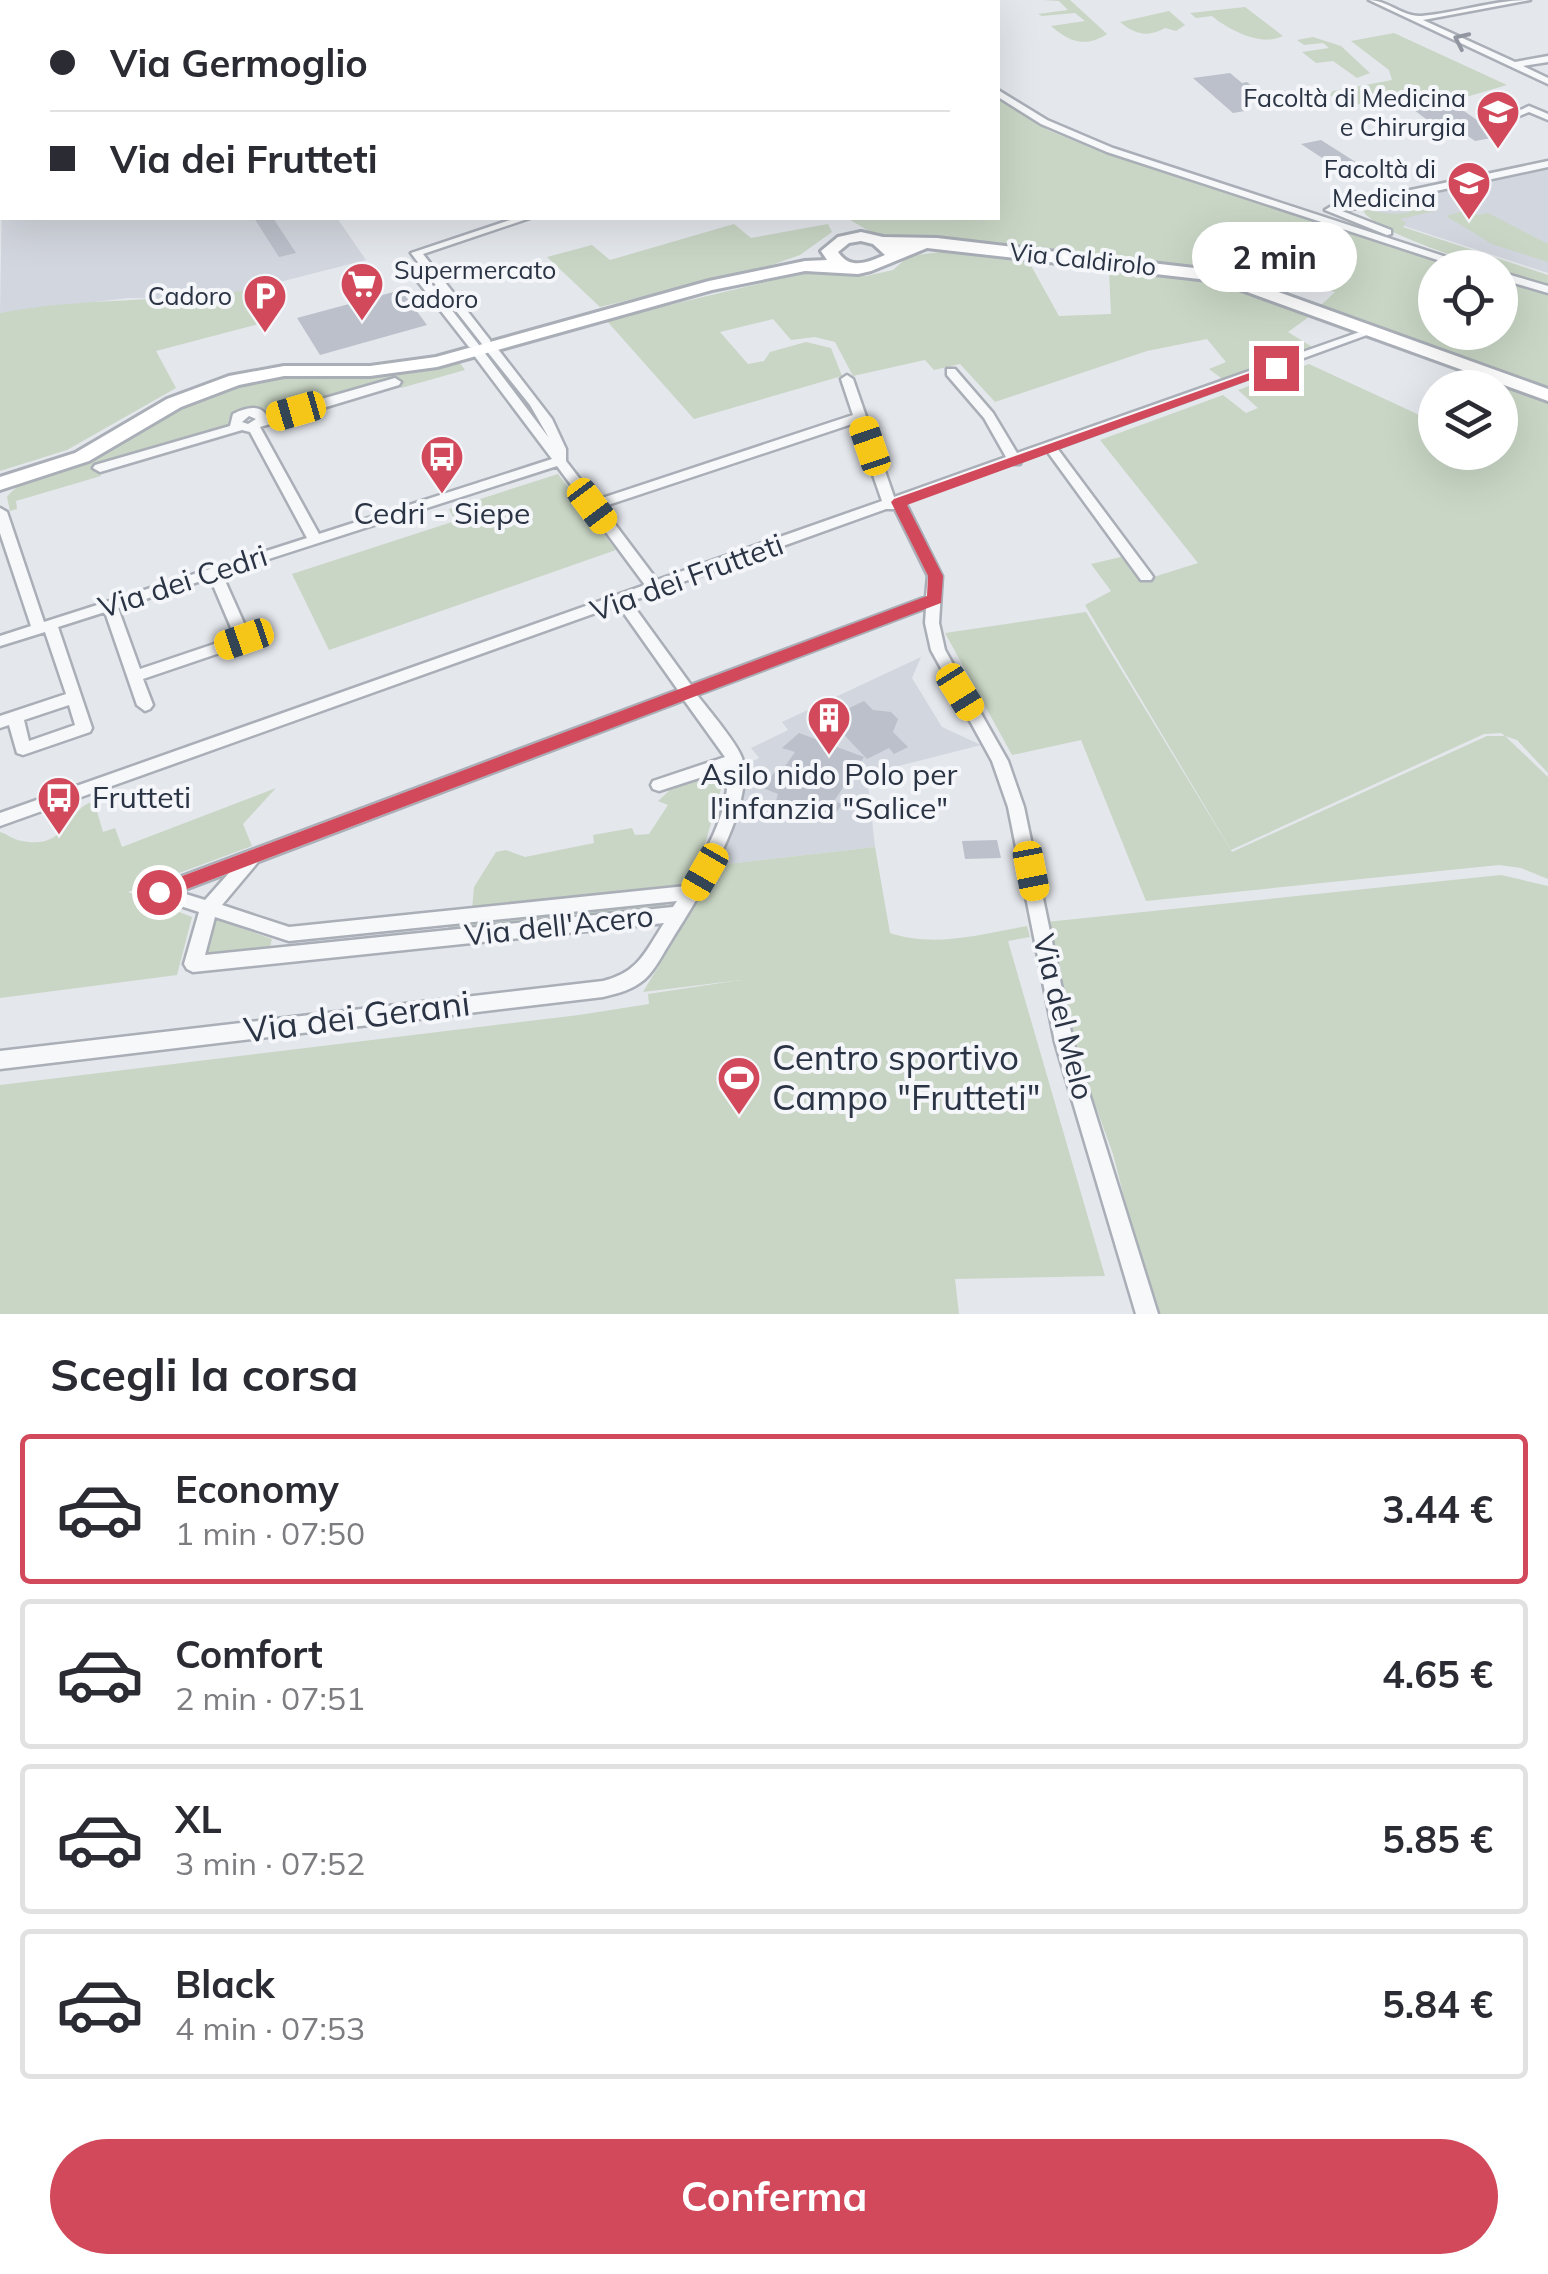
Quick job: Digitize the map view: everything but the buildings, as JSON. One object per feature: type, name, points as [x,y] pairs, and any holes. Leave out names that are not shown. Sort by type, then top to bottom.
[{"type":"street","points":[[1374,0],[1548,81]]},
{"type":"street","points":[[1415,19],[1526,0]]},
{"type":"street","points":[[1515,65],[1548,59]]},
{"type":"street","points":[[1000,95],[1072,135],[1231,192],[1328,214],[1356,211],[1548,164]]},
{"type":"street","points":[[1519,112],[1529,109],[1548,118]]},
{"type":"street","points":[[1340,226],[1353,224],[1356,211]]},
{"type":"street","points":[[1356,211],[1428,250]]},
{"type":"street","points":[[1328,214],[1340,226],[1418,250]]},
{"type":"street","points":[[503,220],[426,246],[416,253],[425,265],[422,275],[435,286],[532,413],[560,461],[656,589]]},
{"type":"street","points":[[840,232],[830,256],[842,265]]},
{"type":"street","name":"Via Caldirolo","points":[[760,274],[809,258],[840,232],[881,245],[957,245],[1208,273],[1548,395]]},
{"type":"street","name":"Via Caldirolo","points":[[760,274],[820,264],[871,268],[881,245]]},
{"type":"street","points":[[0,484],[82,456],[174,403],[235,380],[284,371],[370,371],[416,364],[760,274]]},
{"type":"street","points":[[1518,281],[1548,290]]},
{"type":"street","name":"Via dei Frutteti","points":[[0,820],[1372,331]]},
{"type":"street","points":[[951,372],[989,416],[1015,461]]},
{"type":"street","name":"Via del Melo","points":[[847,379],[894,504],[935,576],[932,623],[942,661],[994,750],[1016,806],[1064,1042],[1146,1314]]},
{"type":"street","points":[[100,468],[394,382]]},
{"type":"street","points":[[592,506],[860,417]]},
{"type":"street","points":[[252,425],[315,540]]},
{"type":"street","points":[[1051,448],[1146,578]]},
{"type":"street","name":"Via dei Cedri","points":[[0,641],[560,461]]},
{"type":"street","points":[[0,512],[75,697],[84,728],[22,750],[8,720],[75,697]]},
{"type":"street","points":[[135,676],[244,639],[214,572]]},
{"type":"street","points":[[252,857],[935,599]]},
{"type":"street","points":[[622,601],[735,760],[659,785]]},
{"type":"street","points":[[110,606],[145,705]]},
{"type":"street","name":"Via dei Gerani","points":[[0,1060],[620,986],[643,970],[716,851],[734,784],[735,760]]},
{"type":"street","name":"Via dell'Acero","points":[[252,857],[159,892],[289,934],[693,892]]},
{"type":"street","name":"Via dell'Acero","points":[[252,857],[209,908],[193,964],[679,914]]},
{"type":"street","name":"Via dell'Acero","points":[[440,939],[442,918]]},
{"type":"street","points":[[372,946],[375,925]]},
{"type":"street","points":[[293,954],[298,933]]},
{"type":"shaded area","name":"Facoltà di Medicina","points":[[1548,166],[1548,273],[1518,263],[1518,250],[1478,250],[1404,226],[1365,208]]},
{"type":"shaded area","points":[[2,220],[338,220],[366,260],[196,299],[129,298],[0,313]]},
{"type":"shaded area","points":[[921,657],[912,678],[942,727],[981,745],[867,774],[875,847],[719,865],[733,829],[749,763],[759,758],[751,748],[788,730],[782,722]]},
{"type":"green space","points":[[1043,0],[1070,0],[1107,34],[1085,42],[1064,36],[1051,26],[1085,21],[1075,13],[1038,14],[1068,10],[1059,1]]},
{"type":"green space","points":[[1245,7],[1283,36],[1255,38],[1212,16],[1196,18],[1190,13]]},
{"type":"green space","points":[[1169,11],[1185,25],[1176,31],[1165,28],[1147,34],[1120,22]]},
{"type":"green space","points":[[1394,33],[1507,85],[1459,99],[1438,94],[1345,106],[1330,95],[1333,91],[1392,80],[1389,70],[1351,41]]},
{"type":"green space","points":[[1313,37],[1341,46],[1370,73],[1357,78],[1333,61],[1316,63],[1302,52],[1329,48],[1323,43],[1304,45],[1297,40]]},
{"type":"green space","points":[[1000,100],[1048,130],[1092,148],[1418,253],[1418,343],[1319,307],[1335,292],[1287,274],[1268,289],[1227,275],[879,237],[850,220],[1000,220]]},
{"type":"green space","points":[[1427,202],[1439,210],[1400,219],[1406,223],[1403,227],[1472,250],[1438,250],[1418,243],[1372,220],[1362,209],[1410,212],[1404,207]]},
{"type":"green space","points":[[1467,210],[1478,215],[1488,213],[1548,244],[1548,262],[1492,244],[1446,216]]},
{"type":"green space","points":[[734,224],[751,238],[828,224],[832,232],[800,255],[772,265],[600,307],[547,257],[592,245],[610,260]]},
{"type":"green space","points":[[949,251],[1029,262],[1059,316],[1111,314],[1109,271],[1213,282],[1310,316],[1288,332],[1317,350],[1225,381],[1209,369],[1226,362],[1207,339],[1147,351],[995,402],[960,364],[934,370],[925,360],[853,376],[835,342],[815,337],[791,340],[773,319],[720,332],[748,364],[764,361],[770,352],[806,342],[831,348],[842,376],[694,419],[606,320],[816,270],[866,276],[893,270],[909,256]]},
{"type":"green space","points":[[1518,265],[1548,275],[1548,285],[1518,276]]},
{"type":"green space","points":[[1518,286],[1548,295],[1548,390],[1518,379],[1518,370],[1493,370],[1438,350],[1518,350]]},
{"type":"green space","points":[[248,290],[270,321],[156,351],[176,388],[67,450],[0,471],[0,313],[62,304]]},
{"type":"green space","points":[[457,359],[465,370],[401,388],[395,380],[272,415],[245,411],[229,419],[227,429],[97,467],[101,476],[16,501],[17,509],[10,511],[7,497],[22,484],[81,462],[180,406],[223,388],[323,369]]},
{"type":"green space","points":[[1309,364],[1418,414],[1418,470],[1518,470],[1518,389],[1548,400],[1548,773],[1517,740],[1501,733],[1484,734],[1231,850],[1085,605],[1111,591],[1091,564],[1125,556],[1144,580],[1198,563],[1100,440],[1223,395],[1246,413],[1258,408],[1238,390]]},
{"type":"green space","points":[[558,474],[616,550],[329,650],[292,574],[455,521],[449,509]]},
{"type":"green space","points":[[1086,612],[1232,852],[1487,736],[1505,736],[1548,777],[1548,879],[1521,868],[1499,865],[1146,901],[1081,740],[1012,755],[945,633]]},
{"type":"green space","points":[[726,772],[704,847],[679,888],[472,910],[474,887],[496,852],[506,850],[525,857],[594,843],[593,835],[632,828],[635,835],[649,834],[668,805],[658,801],[670,790]]},
{"type":"green space","points":[[276,788],[243,824],[252,846],[128,892],[192,917],[177,975],[0,998],[0,832],[22,841],[48,840],[94,801],[103,832],[115,828],[122,847]]},
{"type":"green space","points":[[875,847],[890,933],[941,939],[1027,926],[1030,937],[1008,941],[1105,1276],[955,1279],[959,1314],[0,1314],[0,1085],[579,1015],[649,1004],[648,994],[741,980],[643,992],[719,865]]},
{"type":"green space","points":[[1501,875],[1548,886],[1548,1314],[1154,1314],[1113,1154],[1070,1036],[1046,922]]},
{"type":"green space","points":[[664,899],[667,909],[448,933],[448,922]]},
{"type":"green space","points":[[213,918],[272,939],[269,951],[203,955]]},
{"type":"place","name":"Facoltà di Medicina e Chirurgia","points":[[1498,150]]},
{"type":"place","name":"Facoltà di Medicina","points":[[1469,221]]},
{"type":"place","name":"Supermercato Cadoro","points":[[362,322]]},
{"type":"place","name":"Cadoro","points":[[265,334]]},
{"type":"place","name":"Cedri - Siepe","points":[[442,495]]},
{"type":"place","name":"Asilo nido Polo per l'infanzia \"Salice\"","points":[[829,756]]},
{"type":"place","name":"Frutteti","points":[[59,836]]},
{"type":"place","name":"Centro sportivo Campo \"Frutteti\"","points":[[739,1116]]},
{"type":"route","points":[[159,892],[935,599],[935,576],[899,502],[1276,368]]}]
